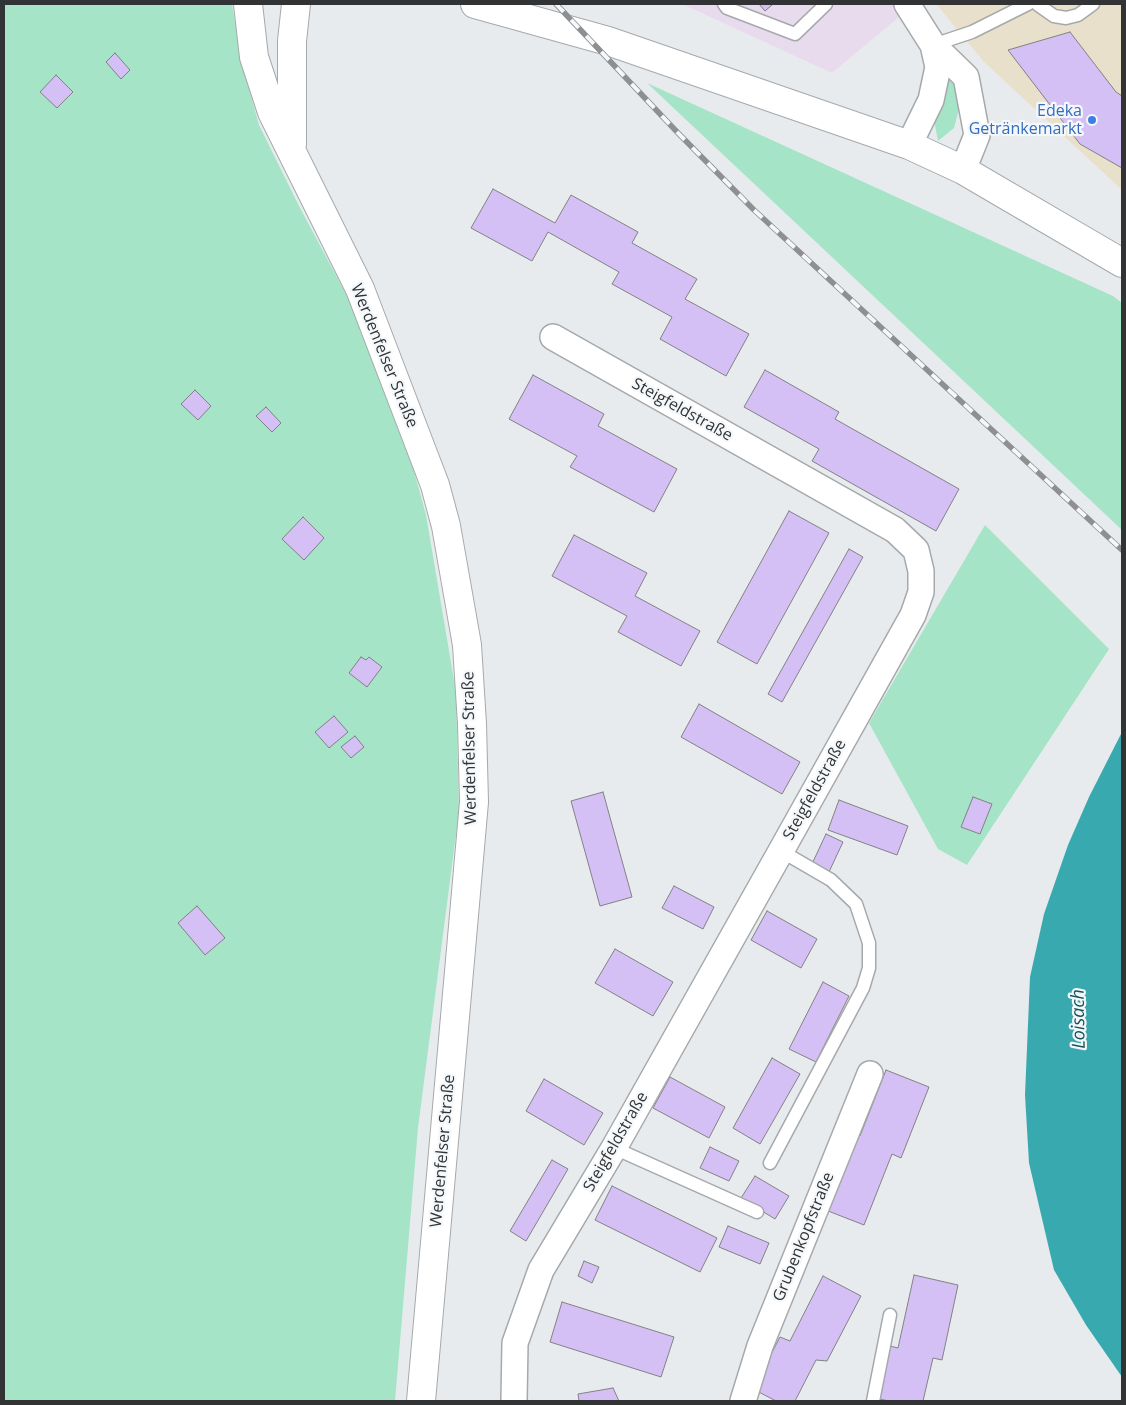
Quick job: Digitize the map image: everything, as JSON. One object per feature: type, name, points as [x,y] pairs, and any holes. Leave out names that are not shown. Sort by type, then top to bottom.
[{"type":"street","name":"Werdenfelser Straße","points":[[248,4],[254,57],[272,112],[360,290],[435,485],[446,526],[467,644],[474,802],[421,1401]]},
{"type":"street","name":"Werdenfelser Straße","points":[[293,155],[292,41],[296,4]]},
{"type":"street","points":[[474,4],[608,41],[909,145],[963,170],[1122,263]]},
{"type":"street","points":[[907,4],[933,45],[966,78],[977,136],[963,170]]},
{"type":"street","points":[[909,145],[932,100],[938,67],[933,45]]},
{"type":"street","name":"Steigfeldstraße","points":[[514,1401],[515,1342],[540,1270],[614,1148],[912,615],[920,592],[921,570],[916,550],[895,530],[553,337]]},
{"type":"street","name":"Grubenkopfstraße","points":[[743,1401],[760,1346],[870,1074]]},
{"type":"lane","points":[[724,4],[728,8],[795,34],[826,4]]},
{"type":"lane","points":[[933,45],[972,32],[1028,4]]},
{"type":"lane","points":[[1037,4],[1054,16],[1066,18],[1078,15],[1093,4]]},
{"type":"lane","points":[[770,1163],[863,988],[869,968],[869,943],[856,904],[831,880],[780,852]]},
{"type":"lane","points":[[614,1148],[757,1212]]},
{"type":"lane","points":[[873,1401],[890,1315]]},
{"type":"shaded area","points":[[682,4],[915,4],[832,73]]},
{"type":"shaded area","points":[[1122,4],[1122,190],[984,62],[937,5]]},
{"type":"green space","points":[[4,4],[232,4],[242,64],[259,125],[348,298],[407,445],[426,515],[456,692],[459,811],[418,1128],[395,1401],[4,1401]]},
{"type":"green space","points":[[946,76],[956,87],[960,105],[954,128],[938,141],[934,120]]},
{"type":"green space","points":[[647,83],[1113,296],[1122,303],[1122,530]]},
{"type":"green space","points":[[985,525],[1109,649],[967,865],[938,849],[869,723]]},
{"type":"water","name":"Loisach","points":[[1122,732],[1122,1377],[1086,1325],[1054,1270],[1029,1163],[1025,1095],[1030,977],[1044,914],[1068,845],[1089,797]]},
{"type":"building","points":[[759,4],[773,4],[765,11]]},
{"type":"building","name":"Edeka Getränkemarkt","points":[[1070,32],[1116,92],[1122,96],[1122,168],[1080,144],[1008,50]]},
{"type":"building","points":[[115,53],[130,70],[121,79],[106,62]]},
{"type":"building","points":[[56,75],[73,92],[57,108],[40,92]]},
{"type":"building","points":[[493,189],[555,223],[571,195],[638,232],[632,243],[697,279],[685,299],[749,334],[726,376],[660,339],[672,317],[612,284],[619,272],[548,232],[532,261],[471,228]]},
{"type":"building","points":[[765,370],[839,412],[835,419],[959,489],[936,531],[812,461],[819,449],[744,407]]},
{"type":"building","points":[[533,375],[604,414],[598,426],[677,469],[654,512],[570,467],[577,456],[509,419]]},
{"type":"building","points":[[195,390],[211,406],[198,420],[181,404]]},
{"type":"building","points":[[266,407],[281,423],[272,432],[256,416]]},
{"type":"building","points":[[789,511],[829,533],[757,664],[717,642]]},
{"type":"building","points":[[303,517],[324,538],[304,560],[282,539]]},
{"type":"building","points":[[574,535],[647,573],[635,596],[700,631],[681,666],[618,632],[627,616],[552,576]]},
{"type":"building","points":[[849,549],[863,557],[782,702],[768,694]]},
{"type":"building","points":[[361,657],[366,660],[369,657],[382,667],[367,687],[349,673]]},
{"type":"building","points":[[699,704],[800,762],[782,794],[681,737]]},
{"type":"building","points":[[334,716],[348,732],[329,748],[315,732]]},
{"type":"building","points":[[355,736],[364,747],[351,758],[341,747]]},
{"type":"building","points":[[603,792],[632,897],[600,906],[571,801]]},
{"type":"building","points":[[973,797],[992,804],[980,834],[961,827]]},
{"type":"building","points":[[839,800],[908,826],[897,855],[828,830]]},
{"type":"building","points":[[826,834],[843,842],[828,874],[811,866]]},
{"type":"building","points":[[674,886],[714,907],[703,929],[662,908]]},
{"type":"building","points":[[197,906],[225,938],[205,955],[178,923]]},
{"type":"building","points":[[767,911],[817,939],[801,968],[751,940]]},
{"type":"building","points":[[615,949],[673,982],[653,1016],[595,983]]},
{"type":"building","points":[[823,982],[849,996],[816,1062],[789,1049]]},
{"type":"building","points":[[772,1058],[800,1074],[760,1144],[733,1128]]},
{"type":"building","points":[[886,1070],[929,1087],[901,1158],[892,1154],[864,1225],[823,1209],[852,1132],[860,1136]]},
{"type":"building","points":[[670,1077],[725,1107],[709,1138],[653,1108]]},
{"type":"building","points":[[544,1079],[603,1113],[584,1145],[526,1111]]},
{"type":"building","points":[[710,1147],[739,1161],[729,1181],[700,1168]]},
{"type":"building","points":[[552,1160],[568,1169],[526,1241],[510,1231]]},
{"type":"building","points":[[755,1176],[789,1196],[775,1219],[741,1198]]},
{"type":"building","points":[[612,1186],[717,1238],[700,1272],[595,1220]]},
{"type":"building","points":[[728,1226],[769,1243],[760,1264],[719,1247]]},
{"type":"building","points":[[584,1261],[599,1267],[592,1283],[578,1276]]},
{"type":"building","points":[[914,1275],[958,1285],[942,1360],[933,1358],[923,1401],[878,1399],[890,1346],[898,1348]]},
{"type":"building","points":[[823,1276],[861,1296],[827,1361],[816,1360],[795,1401],[776,1401],[753,1389],[780,1337],[790,1341]]},
{"type":"building","points":[[562,1302],[674,1337],[661,1377],[550,1342]]},
{"type":"building","points":[[613,1388],[619,1401],[579,1401],[578,1394]]},
{"type":"railway","points":[[556,4],[754,210],[1122,550]]},
{"type":"place","name":"Edeka Getränkemarkt","points":[[1092,120]]}]
